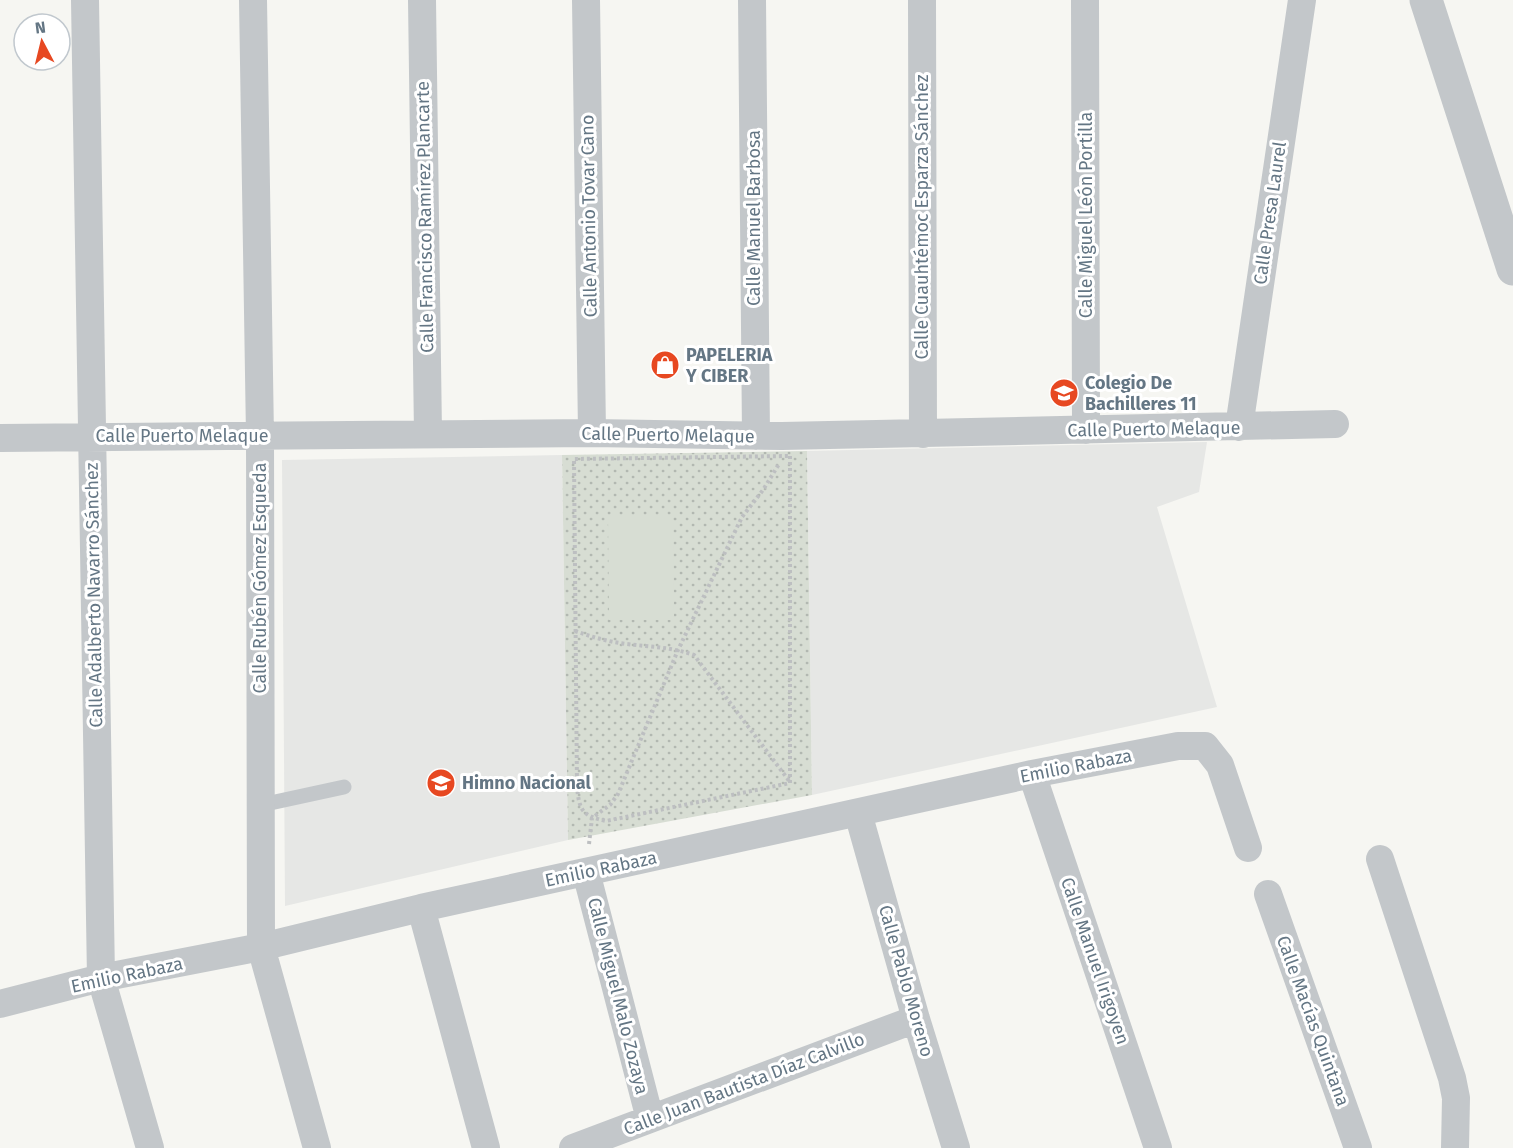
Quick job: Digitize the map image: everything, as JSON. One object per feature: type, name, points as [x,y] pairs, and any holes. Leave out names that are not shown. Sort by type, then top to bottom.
[{"type":"street","name":"Calle Adalberto Navarro Sánchez","points":[[85,0],[101,978],[150,1148]]},
{"type":"street","name":"Calle Rubén Gómez Esqueda","points":[[253,0],[260,436],[261,947],[317,1148]]},
{"type":"street","name":"Calle Francisco Ramírez Plancarte","points":[[422,0],[428,434]]},
{"type":"street","name":"Calle Antonio Tovar Cano","points":[[586,0],[592,433]]},
{"type":"street","name":"Calle Manuel Barbosa","points":[[752,0],[773,443]]},
{"type":"street","name":"Calle Cuauhtémoc Esparza Sánchez","points":[[921,0],[923,434]]},
{"type":"street","name":"Calle Miguel León Portilla","points":[[1085,0],[1086,430]]},
{"type":"street","name":"Calle Presa Laurel","points":[[1239,427],[1302,0]]},
{"type":"street","points":[[1426,0],[1513,269]]},
{"type":"street","name":"Calle Puerto Melaque","points":[[0,438],[592,433],[773,443],[923,434],[1335,424]]},
{"type":"street","name":"Emilio Rabaza","points":[[0,1004],[101,978],[261,947],[421,909],[1032,774],[1178,746],[1205,746],[1220,765],[1248,848]]},
{"type":"street","name":"Calle Manuel Irigoyen","points":[[1032,774],[1158,1148]]},
{"type":"street","name":"Calle Pablo Moreno","points":[[858,813],[916,1019],[956,1148]]},
{"type":"street","points":[[1380,859],[1452,1078],[1456,1098],[1455,1148]]},
{"type":"street","name":"Calle Miguel Malo Zozaya","points":[[586,872],[650,1119]]},
{"type":"street","name":"Calle Macías Quintana","points":[[1268,894],[1358,1148]]},
{"type":"street","points":[[421,909],[486,1148]]},
{"type":"street","name":"Calle Juan Bautista Díaz Calvillo","points":[[573,1148],[916,1019]]},
{"type":"lane","points":[[261,806],[344,787]]},
{"type":"path","points":[[586,872],[592,818],[610,805],[618,794],[678,650],[742,517],[780,463],[773,443]]},
{"type":"path","points":[[773,443],[790,456],[790,783],[606,821],[592,818],[582,810],[578,793],[574,459],[773,443]]},
{"type":"path","points":[[575,632],[594,638],[678,650],[694,655],[790,783]]},
{"type":"shaded area","points":[[1207,442],[1199,492],[1157,507],[1217,707],[812,795],[807,451]]},
{"type":"shaded area","points":[[807,451],[812,795],[568,840],[562,455]]},
{"type":"shaded area","points":[[562,455],[568,840],[285,906],[282,460]]},
{"type":"shaded area","points":[[608,516],[673,516],[674,620],[609,620]]},
{"type":"place","name":"PAPELERIA Y CIBER","points":[[665,365]]},
{"type":"place","name":"Colegio De Bachilleres 11","points":[[1064,393]]},
{"type":"place","name":"Himno Nacional","points":[[441,783]]}]
